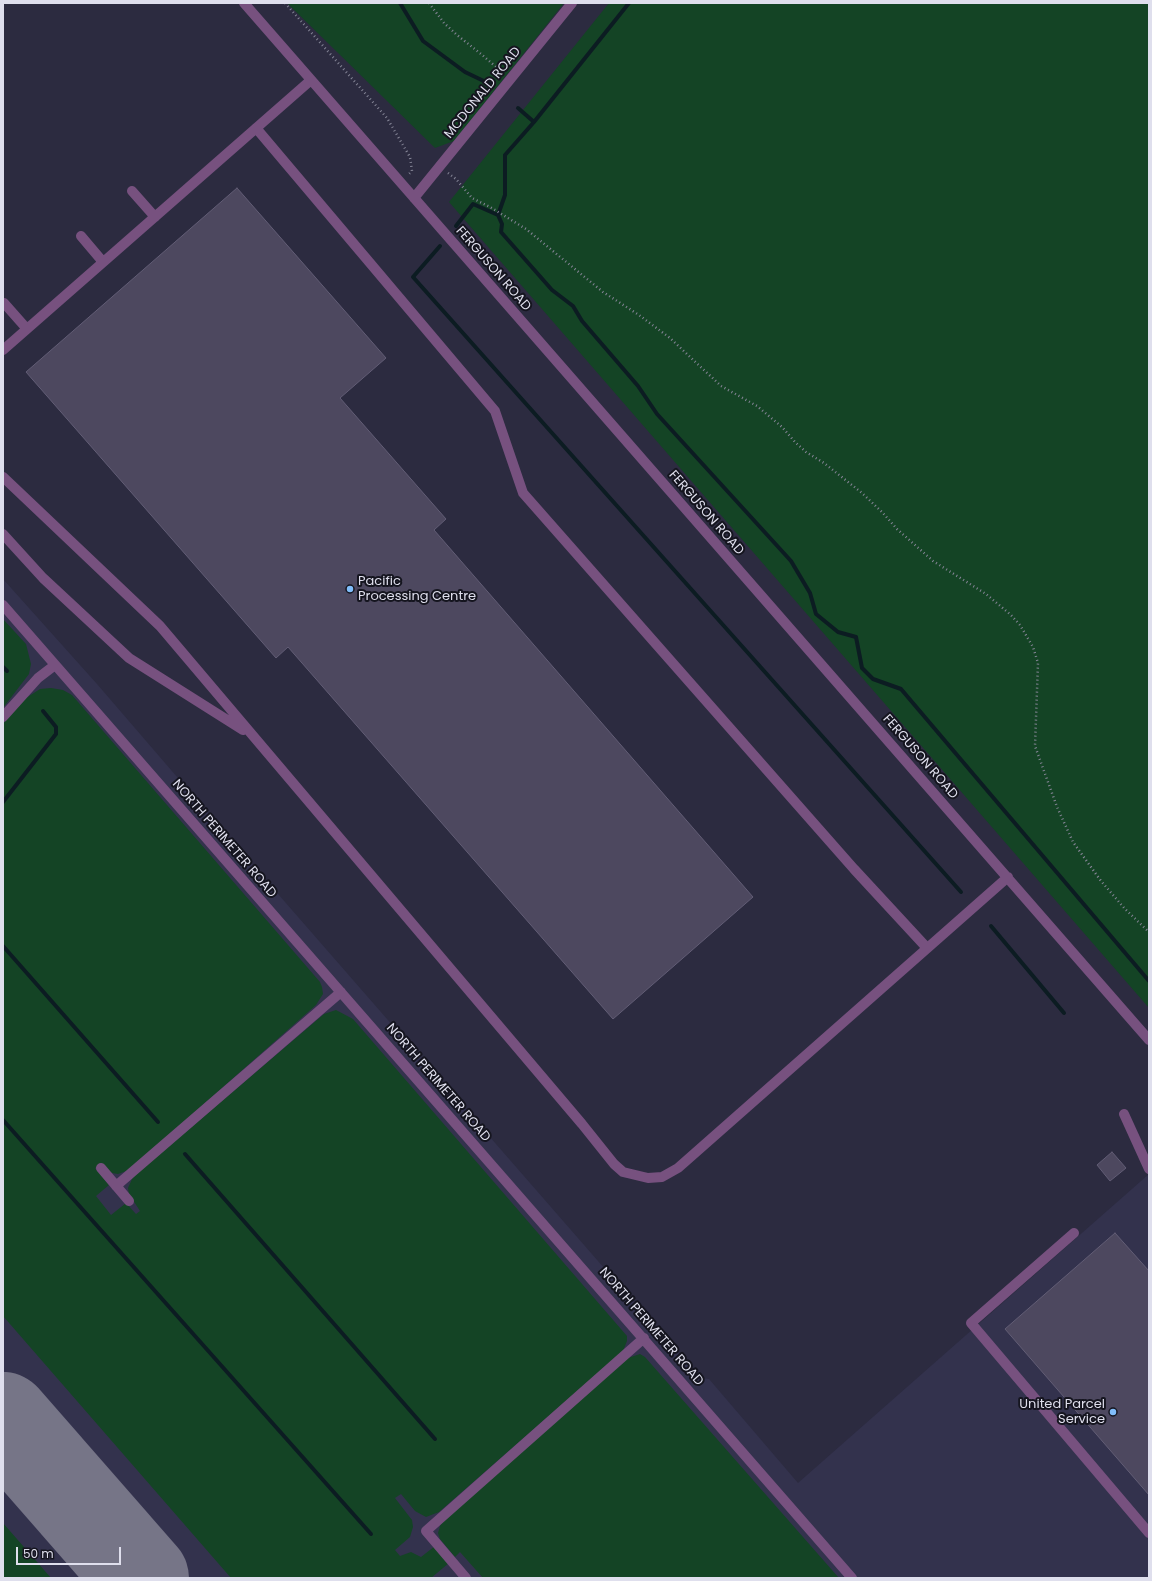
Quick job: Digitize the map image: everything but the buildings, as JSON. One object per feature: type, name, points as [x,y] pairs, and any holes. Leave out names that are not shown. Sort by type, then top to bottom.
[{"type":"street","name":"FERGUSON ROAD","points":[[244,3],[1149,1040]]},
{"type":"street","name":"MCDONALD ROAD","points":[[414,198],[572,3]]},
{"type":"street","points":[[3,350],[311,80]]},
{"type":"street","points":[[256,128],[494,411],[523,493],[824,836],[927,948]]},
{"type":"street","points":[[132,191],[155,217]]},
{"type":"street","points":[[81,236],[103,262]]},
{"type":"street","points":[[4,303],[27,329]]},
{"type":"street","points":[[3,478],[160,626],[614,1164],[623,1172],[648,1178],[662,1177],[678,1168],[1008,877]]},
{"type":"street","points":[[3,534],[42,578],[129,658],[252,735]]},
{"type":"street","name":"NORTH PERIMETER ROAD","points":[[3,605],[852,1578]]},
{"type":"street","points":[[3,717],[38,678],[55,665]]},
{"type":"street","points":[[116,1186],[341,992]]},
{"type":"street","points":[[1124,1114],[1149,1169]]},
{"type":"street","points":[[101,1168],[129,1201]]},
{"type":"street","points":[[1074,1233],[971,1323],[1149,1533]]},
{"type":"street","points":[[466,1578],[426,1531],[644,1338]]},
{"type":"path","points":[[285,3],[387,118],[410,157],[412,172]]},
{"type":"path","points":[[429,3],[453,31],[493,64],[505,76]]},
{"type":"path","points":[[440,167],[456,179],[472,198],[514,220],[546,244],[603,292],[639,315],[670,338],[720,386],[757,406],[782,427],[806,452],[824,463],[862,493],[897,529],[934,562],[986,594],[1002,606],[1016,620],[1034,647],[1038,663],[1035,746],[1057,807],[1073,842],[1101,881],[1125,909],[1149,932]]},
{"type":"shaded area","points":[[3,579],[97,684],[700,1378],[709,1379],[798,1483],[1149,1174],[1149,1578],[3,1578]]},
{"type":"green space","points":[[287,3],[564,3],[454,141],[435,148]]},
{"type":"green space","points":[[609,3],[1149,3],[1149,1008],[449,202]]},
{"type":"green space","points":[[3,619],[26,644],[31,664],[29,674],[3,708]]},
{"type":"green space","points":[[51,688],[63,690],[72,695],[320,982],[323,994],[316,1005],[129,1170],[118,1174],[107,1170],[102,1164],[95,1168],[109,1185],[96,1196],[111,1215],[126,1203],[136,1214],[140,1211],[129,1194],[128,1188],[133,1177],[324,1014],[336,1010],[353,1019],[627,1336],[627,1341],[623,1351],[439,1512],[426,1517],[415,1511],[401,1494],[395,1498],[412,1520],[413,1527],[410,1537],[395,1550],[400,1556],[411,1552],[421,1557],[435,1546],[449,1563],[431,1578],[231,1578],[3,1316],[3,724],[23,700],[40,689]]},
{"type":"green space","points":[[640,1354],[645,1357],[839,1578],[483,1578],[460,1552],[455,1557],[440,1539],[438,1533],[441,1523],[628,1358]]},
{"type":"green space","points":[[3,1523],[51,1578],[3,1578]]},
{"type":"waterway","points":[[400,3],[423,41],[465,72],[490,84]]},
{"type":"waterway","points":[[456,226],[473,204],[498,215],[505,195],[505,155],[534,122],[629,3]]},
{"type":"waterway","points":[[518,108],[534,122]]},
{"type":"waterway","points":[[498,215],[502,224],[501,232],[552,290],[573,306],[582,321],[638,386],[657,414],[791,561],[810,593],[816,614],[838,632],[856,637],[862,668],[873,679],[901,689],[1149,981]]},
{"type":"waterway","points":[[440,246],[413,277],[961,892]]},
{"type":"waterway","points":[[3,667],[7,671]]},
{"type":"waterway","points":[[3,802],[56,734],[56,727],[43,711]]},
{"type":"waterway","points":[[991,926],[1064,1013]]},
{"type":"waterway","points":[[3,946],[158,1122]]},
{"type":"waterway","points":[[3,1120],[371,1534]]},
{"type":"waterway","points":[[185,1154],[435,1439]]},
{"type":"runway","points":[[3,1419],[142,1578]]},
{"type":"place","name":"Pacific Processing Centre","points":[[350,589]]},
{"type":"place","name":"United Parcel Service","points":[[1113,1412]]}]
